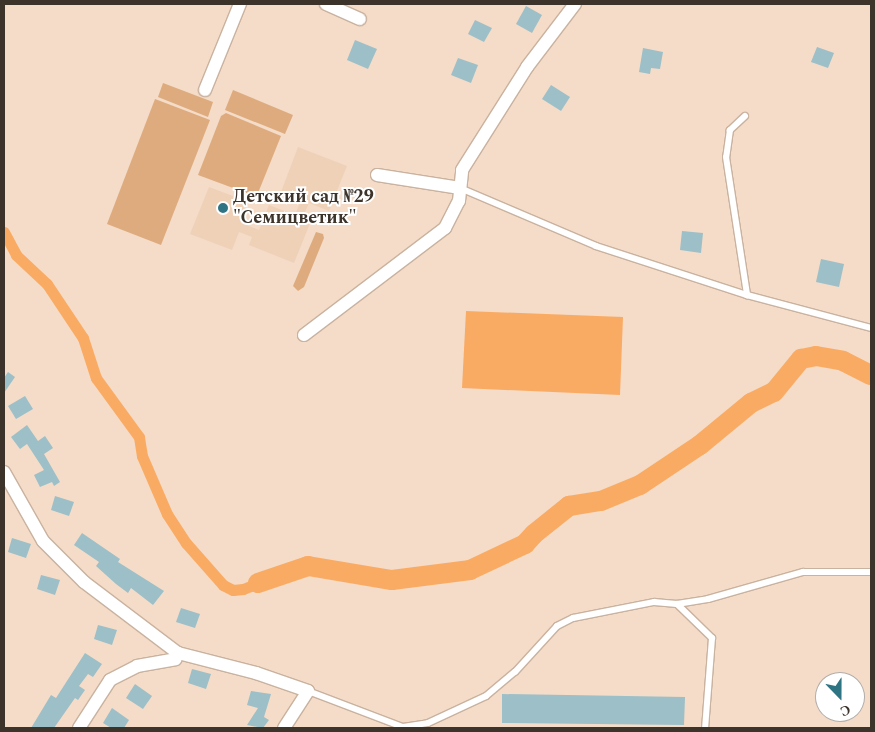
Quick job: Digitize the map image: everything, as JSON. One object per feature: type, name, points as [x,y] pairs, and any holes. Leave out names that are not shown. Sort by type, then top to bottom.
[{"type":"street","points":[[205,90],[240,4]]},
{"type":"street","points":[[326,4],[360,18]]},
{"type":"street","points":[[304,335],[445,228],[459,201],[462,170],[528,67],[575,4]]},
{"type":"street","points":[[377,174],[460,188]]},
{"type":"street","points":[[4,472],[43,541],[84,582],[178,653],[256,673],[308,692],[284,728]]},
{"type":"street","points":[[79,728],[110,680],[137,666],[175,659],[178,653]]},
{"type":"lane","points":[[746,116],[730,130],[726,157],[747,295]]},
{"type":"lane","points":[[460,188],[596,246],[747,295],[871,328]]},
{"type":"lane","points":[[308,692],[403,727],[428,723],[486,696],[514,672],[557,626],[573,618],[654,602],[677,604],[708,599],[803,572],[871,572]]},
{"type":"lane","points":[[677,604],[712,638],[705,728]]},
{"type":"shaded area","points":[[163,83],[213,102],[208,117],[158,97]]},
{"type":"shaded area","points":[[233,90],[293,115],[285,134],[225,110]]},
{"type":"shaded area","points":[[155,99],[210,120],[161,245],[107,224]]},
{"type":"shaded area","points":[[226,113],[281,136],[258,193],[252,195],[198,175],[221,116]]},
{"type":"shaded area","name":"Детский сад №29 \"Семицветик\"","points":[[298,147],[347,166],[329,211],[309,203],[305,212],[313,216],[294,263],[249,245],[252,237],[239,232],[232,250],[190,234],[209,187],[249,202],[241,223],[259,230],[269,205],[295,215],[301,200],[281,192]]},
{"type":"shaded area","points":[[316,232],[323,234],[324,238],[304,287],[298,291],[293,286]]},
{"type":"shaded area","points":[[466,311],[623,317],[620,395],[462,388]]},
{"type":"building","points":[[526,6],[542,15],[532,33],[516,24]]},
{"type":"building","points":[[475,20],[492,28],[484,42],[468,34]]},
{"type":"building","points":[[355,40],[377,49],[368,69],[347,60]]},
{"type":"building","points":[[817,47],[834,53],[828,68],[811,62]]},
{"type":"building","points":[[643,48],[663,52],[660,69],[651,68],[650,74],[639,72]]},
{"type":"building","points":[[458,58],[478,65],[471,83],[451,75]]},
{"type":"building","points":[[551,85],[570,97],[561,111],[542,99]]},
{"type":"building","points":[[682,231],[703,233],[701,253],[680,250]]},
{"type":"building","points":[[821,259],[844,264],[839,287],[816,282]]},
{"type":"building","points":[[8,372],[15,377],[4,393],[4,378]]},
{"type":"building","points":[[25,396],[33,409],[16,419],[8,406]]},
{"type":"building","points":[[27,425],[38,441],[45,436],[53,448],[44,454],[60,482],[54,486],[52,482],[40,487],[34,475],[44,470],[27,444],[20,449],[11,437]]},
{"type":"building","points":[[55,496],[74,502],[69,516],[51,510]]},
{"type":"building","points":[[82,533],[120,559],[118,562],[164,591],[153,605],[131,588],[128,593],[116,584],[96,566],[99,562],[74,545]]},
{"type":"building","points":[[12,538],[31,544],[26,558],[8,552]]},
{"type":"building","points":[[41,575],[60,580],[55,595],[37,589]]},
{"type":"building","points":[[181,608],[200,614],[195,628],[176,622]]},
{"type":"building","points":[[98,625],[117,630],[112,645],[94,639]]},
{"type":"building","points":[[85,653],[102,664],[93,677],[88,674],[79,686],[85,690],[78,700],[75,698],[54,728],[31,728],[51,695],[56,698]]},
{"type":"building","points":[[192,669],[211,674],[206,689],[188,683]]},
{"type":"building","points":[[135,684],[152,696],[143,709],[126,698]]},
{"type":"building","points":[[251,691],[271,694],[264,717],[269,720],[263,728],[247,725],[258,708],[247,705]]},
{"type":"building","points":[[502,694],[685,697],[684,725],[502,723]]},
{"type":"building","points":[[112,708],[129,720],[124,728],[111,728],[103,723]]},
{"type":"waterway","points":[[4,232],[16,255],[47,284],[83,338],[96,378],[139,437],[142,456],[167,514],[186,543],[223,585],[233,590],[243,589],[258,583]]},
{"type":"waterway","points":[[258,583],[308,566],[392,580],[470,570],[525,544],[534,534],[569,506],[601,501],[640,485],[700,445],[751,403],[774,392],[801,359],[816,356],[843,361],[871,375]]},
{"type":"place","name":"Детский сад №29 \"Семицветик\"","points":[[223,208]]}]
